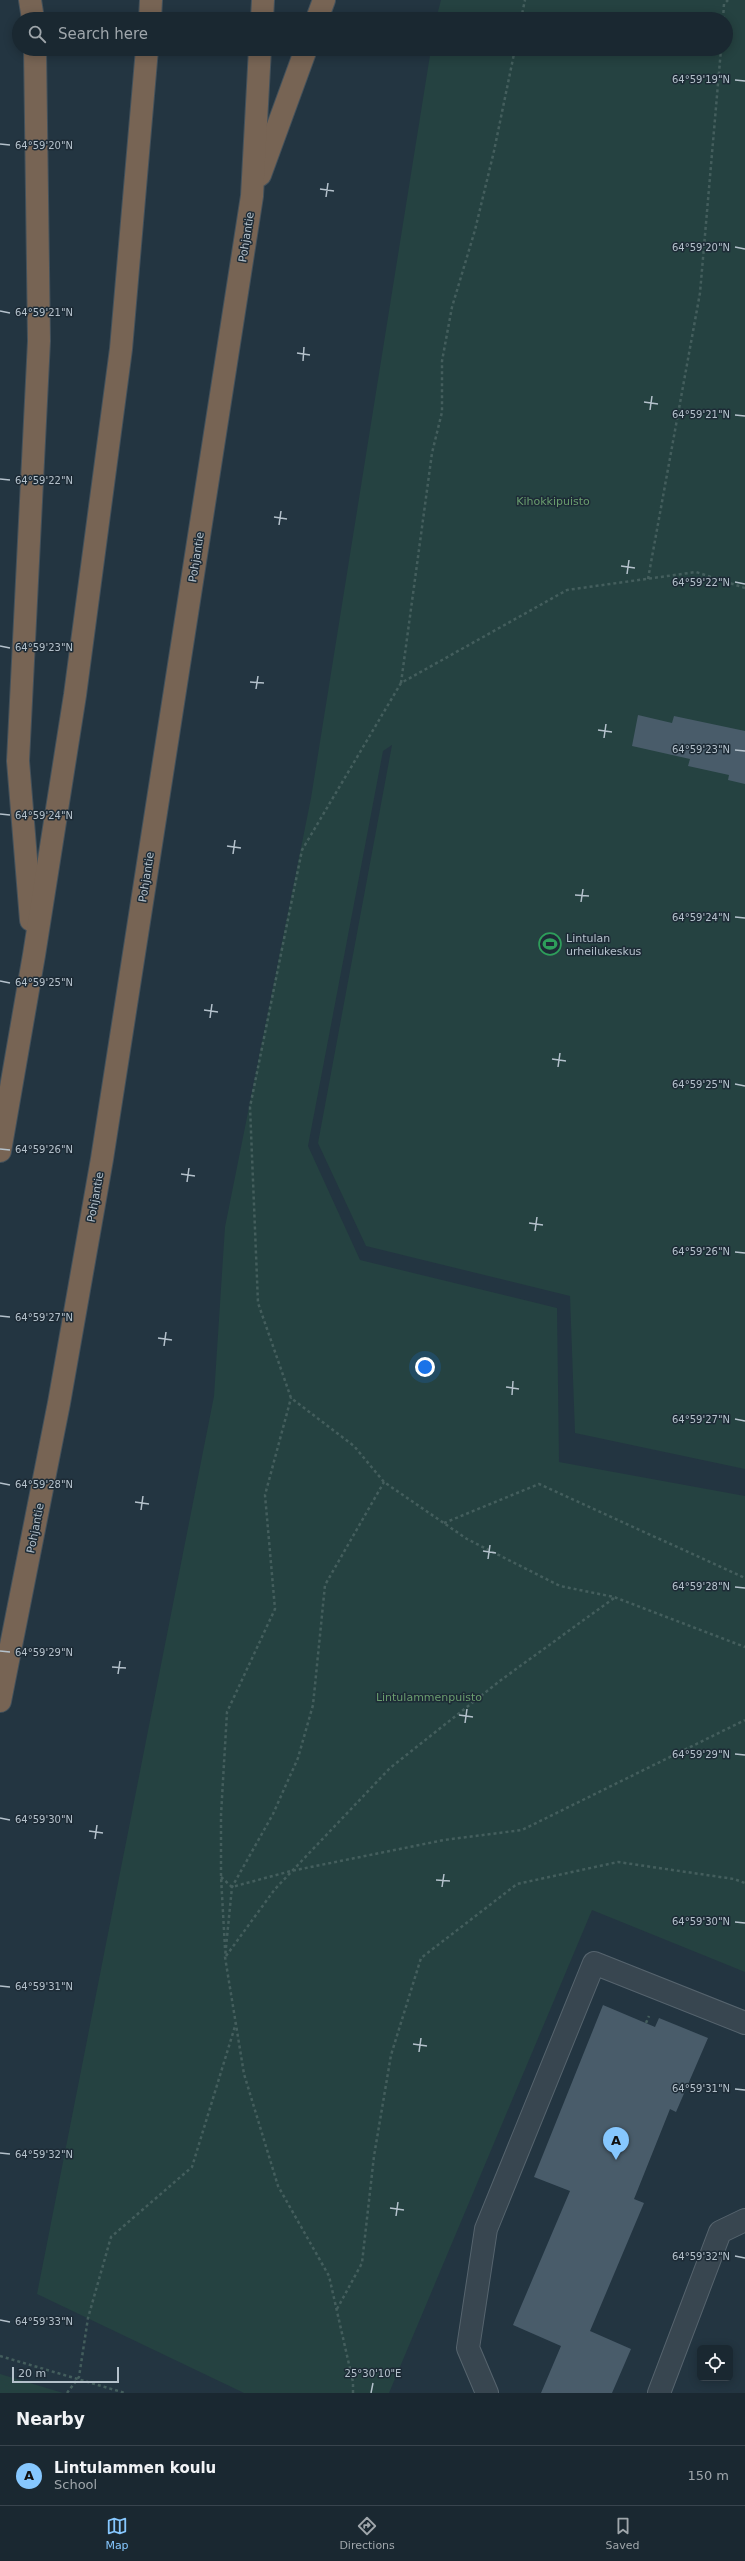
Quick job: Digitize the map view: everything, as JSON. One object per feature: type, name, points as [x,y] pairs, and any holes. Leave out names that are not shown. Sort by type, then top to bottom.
[{"type":"highway","points":[[30,0],[32,12]]},
{"type":"highway","points":[[150,12],[151,0]]},
{"type":"highway","points":[[262,12],[263,0]]},
{"type":"highway","points":[[320,12],[324,0]]},
{"type":"highway","points":[[34,955],[18,761],[39,341],[35,56]]},
{"type":"highway","points":[[0,1151],[34,955],[75,695],[122,349],[146,56]]},
{"type":"highway","name":"Pohjantie","points":[[0,1701],[59,1403],[102,1159],[252,196],[260,56]]},
{"type":"highway","points":[[252,196],[303,56]]},
{"type":"lane","points":[[487,2393],[468,2348],[486,2229],[594,1963],[745,2023]]},
{"type":"lane","points":[[659,2393],[720,2232],[745,2220]]},
{"type":"path","points":[[522,12],[525,0]]},
{"type":"path","points":[[723,12],[724,4],[728,0]]},
{"type":"path","points":[[514,56],[494,152],[475,230],[452,307],[442,360],[442,412],[432,452],[401,683],[302,850],[250,1107],[258,1303],[291,1398],[354,1446],[384,1482],[467,1539],[560,1586],[614,1597],[745,1646]]},
{"type":"path","points":[[648,579],[700,293],[719,56]]},
{"type":"path","points":[[401,683],[566,590],[696,572],[745,588]]},
{"type":"path","points":[[291,1398],[265,1495],[275,1609],[227,1712],[221,1815],[221,1877],[225,1957],[244,2074],[278,2186],[329,2276],[353,2382],[353,2393]]},
{"type":"path","points":[[225,1957],[232,1887],[273,1814],[298,1758],[313,1704],[325,1585],[384,1482]]},
{"type":"path","points":[[444,1523],[539,1484],[745,1578]]},
{"type":"path","points":[[225,1957],[275,1889],[390,1768],[501,1680],[614,1597]]},
{"type":"path","points":[[232,1887],[291,1871],[444,1840],[522,1830],[745,1720]]},
{"type":"path","points":[[337,2309],[362,2263],[374,2156],[392,2055],[421,1958],[517,1884],[618,1862],[734,1879],[745,1882]]},
{"type":"path","points":[[221,1877],[232,1887]]},
{"type":"path","points":[[67,2393],[79,2377],[88,2318],[111,2237],[192,2167],[236,2023]]},
{"type":"path","points":[[0,2356],[79,2377],[125,2393]]},
{"type":"green space","points":[[441,0],[745,0],[745,1469],[575,1433],[570,1296],[366,1246],[318,1143],[392,745],[383,751],[308,1146],[360,1260],[557,1308],[559,1462],[745,1496],[745,1972],[592,1910],[389,2393],[244,2393],[37,2294],[214,1396],[225,1227],[311,798],[430,56],[733,56],[733,12],[438,12]]},
{"type":"green space","points":[[0,2374],[63,2393],[0,2393]]},
{"type":"building","points":[[638,715],[672,723],[674,716],[745,731],[745,784],[728,780],[729,775],[688,766],[690,759],[632,746]]},
{"type":"building","points":[[603,2005],[655,2027],[659,2018],[708,2038],[676,2112],[670,2109],[634,2199],[644,2203],[590,2331],[631,2349],[612,2393],[541,2393],[561,2346],[513,2325],[570,2191],[534,2177]]},
{"type":"place","name":"Lintulan urheilukeskus","points":[[550,944]]},
{"type":"place","name":"Lintulammen koulu","points":[[616,2160]]},
{"type":"park label","name":"Kihokkipuisto","points":[[553,501]]},
{"type":"park label","name":"Lintulammenpuisto","points":[[429,1697]]}]
